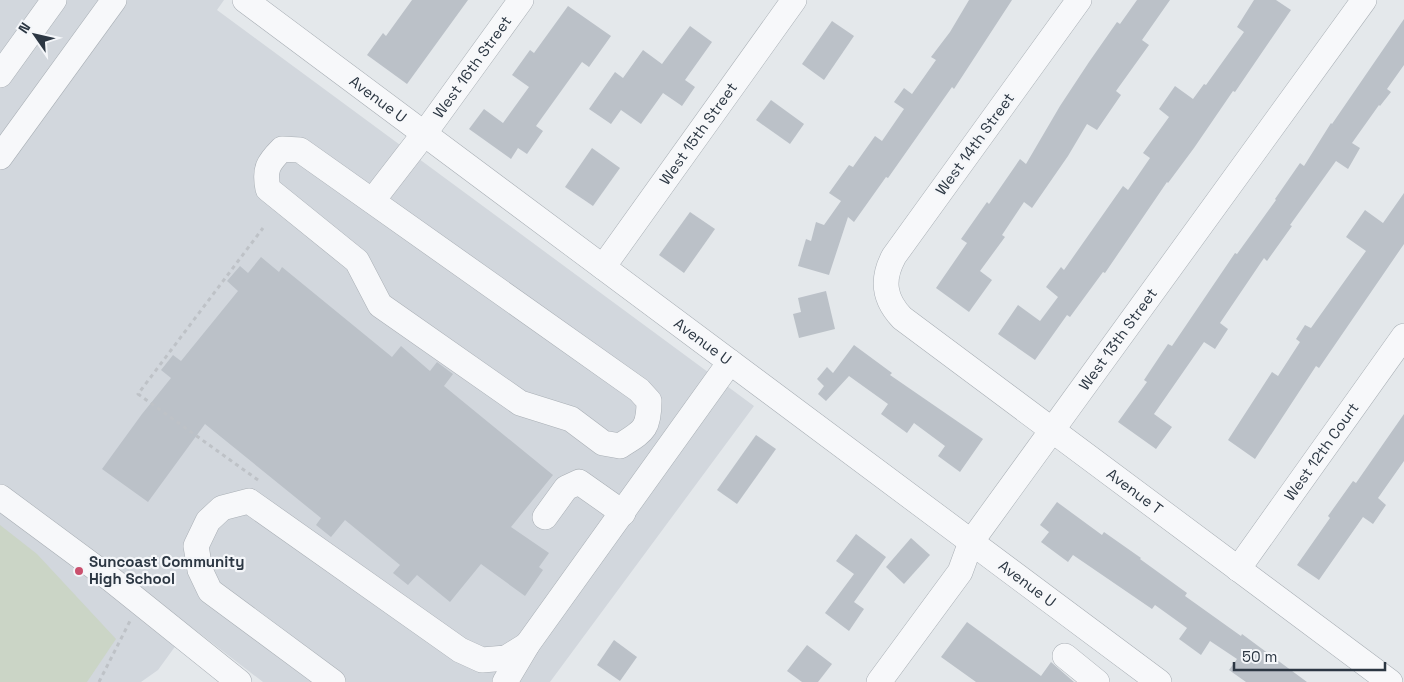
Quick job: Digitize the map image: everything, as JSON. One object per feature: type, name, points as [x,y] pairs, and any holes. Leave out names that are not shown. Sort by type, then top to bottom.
[{"type":"street","points":[[0,75],[54,0]]},
{"type":"street","points":[[0,157],[114,0]]},
{"type":"street","name":"Avenue U","points":[[247,0],[1099,638],[1133,675],[1159,682]]},
{"type":"street","name":"West 16th Street","points":[[373,200],[424,134],[521,0]]},
{"type":"street","name":"West 15th Street","points":[[603,267],[794,0]]},
{"type":"street","name":"West 14th Street","points":[[886,294],[887,268],[894,256],[1079,0]]},
{"type":"street","name":"West 13th Street","points":[[879,682],[960,572],[971,542],[1364,0]]},
{"type":"street","points":[[282,149],[300,150],[373,200],[639,390],[649,401],[649,420],[639,434],[620,446],[603,443],[571,419],[520,403],[380,305],[357,261],[268,189],[265,174],[271,161],[282,149]]},
{"type":"street","name":"Avenue T","points":[[886,294],[892,308],[902,318],[1390,682]]},
{"type":"street","name":"West 12th Court","points":[[1238,569],[1404,336]]},
{"type":"street","points":[[505,682],[527,645],[730,362]]},
{"type":"street","points":[[545,517],[566,488],[579,482],[622,513]]},
{"type":"street","points":[[0,497],[112,580],[239,682]]},
{"type":"street","points":[[333,682],[210,591],[200,570],[196,546],[208,521],[222,508],[249,501],[460,650],[475,657],[482,660],[506,658],[527,645]]},
{"type":"street","points":[[1097,682],[1071,662],[1099,638]]},
{"type":"path","points":[[261,481],[138,394],[263,228]]},
{"type":"path","points":[[99,682],[132,616]]},
{"type":"shaded area","points":[[0,0],[224,0],[217,10],[754,406],[550,682],[263,682],[190,626],[158,670],[141,682],[0,682]]},
{"type":"green space","points":[[0,525],[37,554],[116,639],[87,682],[0,682]]},
{"type":"building","points":[[412,0],[468,0],[407,84],[367,55],[383,33],[386,36]]},
{"type":"building","points":[[969,0],[1012,0],[954,89],[952,87],[888,178],[886,177],[854,222],[848,217],[829,275],[798,266],[806,239],[811,241],[816,222],[824,225],[841,201],[829,193],[849,165],[853,167],[875,136],[882,141],[904,109],[894,102],[904,88],[912,94],[936,60],[931,57],[950,32]]},
{"type":"building","points":[[1137,0],[1170,0],[1142,40],[1149,45],[1116,91],[1121,95],[1097,130],[1087,124],[1068,156],[1032,208],[1024,202],[1002,235],[1005,237],[980,271],[992,280],[969,312],[936,288],[967,243],[961,239],[987,202],[989,204],[1020,159],[1026,164],[1060,106],[1089,62],[1117,22],[1120,24]]},
{"type":"building","points":[[1254,0],[1276,0],[1291,10],[1235,92],[1233,91],[1194,148],[1167,182],[1105,273],[1103,272],[1070,317],[1067,315],[1035,360],[998,334],[1018,305],[1040,321],[1058,297],[1046,287],[1061,267],[1064,270],[1123,186],[1128,190],[1150,158],[1143,153],[1169,117],[1159,109],[1175,86],[1193,99],[1204,84],[1206,85],[1244,32],[1237,27]]},
{"type":"building","points":[[568,6],[611,36],[589,67],[582,62],[536,126],[543,131],[527,154],[518,148],[511,159],[469,129],[484,109],[503,123],[529,87],[512,75],[530,50],[534,53]]},
{"type":"building","points":[[1404,19],[1404,65],[1387,89],[1391,92],[1379,105],[1352,143],[1360,148],[1348,169],[1336,161],[1290,225],[1292,226],[1267,261],[1264,258],[1220,323],[1228,329],[1215,349],[1204,342],[1154,414],[1172,427],[1156,449],[1118,422],[1147,382],[1144,380],[1168,344],[1172,346],[1235,253],[1237,254],[1276,200],[1300,163],[1304,166],[1331,123]]},
{"type":"building","points":[[832,21],[854,36],[824,80],[802,64]]},
{"type":"building","points":[[690,26],[712,42],[685,80],[695,87],[682,106],[663,93],[641,124],[621,110],[611,124],[589,109],[615,72],[623,78],[643,50],[662,64]]},
{"type":"building","points":[[771,100],[804,124],[790,144],[756,120]]},
{"type":"building","points":[[592,148],[620,168],[593,206],[565,187]]},
{"type":"building","points":[[1404,193],[1404,244],[1319,368],[1316,366],[1255,459],[1228,440],[1272,372],[1278,376],[1300,342],[1296,339],[1305,325],[1311,328],[1366,251],[1346,237],[1365,210],[1383,223]]},
{"type":"building","points":[[690,212],[715,229],[684,273],[659,255]]},
{"type":"building","points":[[261,257],[279,272],[282,267],[392,357],[401,346],[430,371],[437,362],[453,374],[444,386],[553,475],[511,527],[549,553],[539,567],[543,570],[525,596],[481,564],[450,602],[417,575],[408,585],[393,573],[400,565],[345,520],[331,537],[316,525],[321,518],[205,424],[148,502],[102,469],[171,378],[161,370],[173,355],[181,361],[238,291],[227,281],[240,266],[248,273]]},
{"type":"building","points":[[826,291],[835,329],[799,338],[793,314],[801,312],[798,298]]},
{"type":"building","points":[[854,345],[892,373],[890,375],[983,439],[960,472],[938,456],[945,446],[914,423],[907,433],[881,414],[888,404],[849,376],[826,401],[818,394],[824,386],[817,379],[827,367],[833,373]]},
{"type":"building","points":[[1404,414],[1404,461],[1378,498],[1386,505],[1373,524],[1363,517],[1319,580],[1297,565],[1330,518],[1328,516],[1353,481],[1356,483]]},
{"type":"building","points":[[756,435],[776,449],[737,504],[717,490]]},
{"type":"building","points":[[1057,502],[1102,535],[1104,532],[1141,558],[1187,593],[1185,596],[1241,636],[1242,634],[1307,682],[1246,682],[1229,670],[1237,659],[1210,641],[1201,655],[1179,639],[1187,628],[1155,605],[1152,609],[1073,555],[1068,562],[1041,542],[1049,532],[1040,525]]},
{"type":"building","points":[[856,534],[886,557],[854,602],[864,609],[849,631],[825,613],[854,574],[836,561]]},
{"type":"building","points":[[911,538],[930,555],[904,584],[886,567]]},
{"type":"building","points":[[967,622],[1041,676],[1051,662],[1074,682],[976,682],[941,657]]},
{"type":"building","points":[[614,640],[637,657],[620,681],[597,665]]},
{"type":"building","points":[[807,645],[832,664],[818,682],[802,682],[787,671]]},
{"type":"place","name":"Suncoast Community High School","points":[[79,571]]}]
